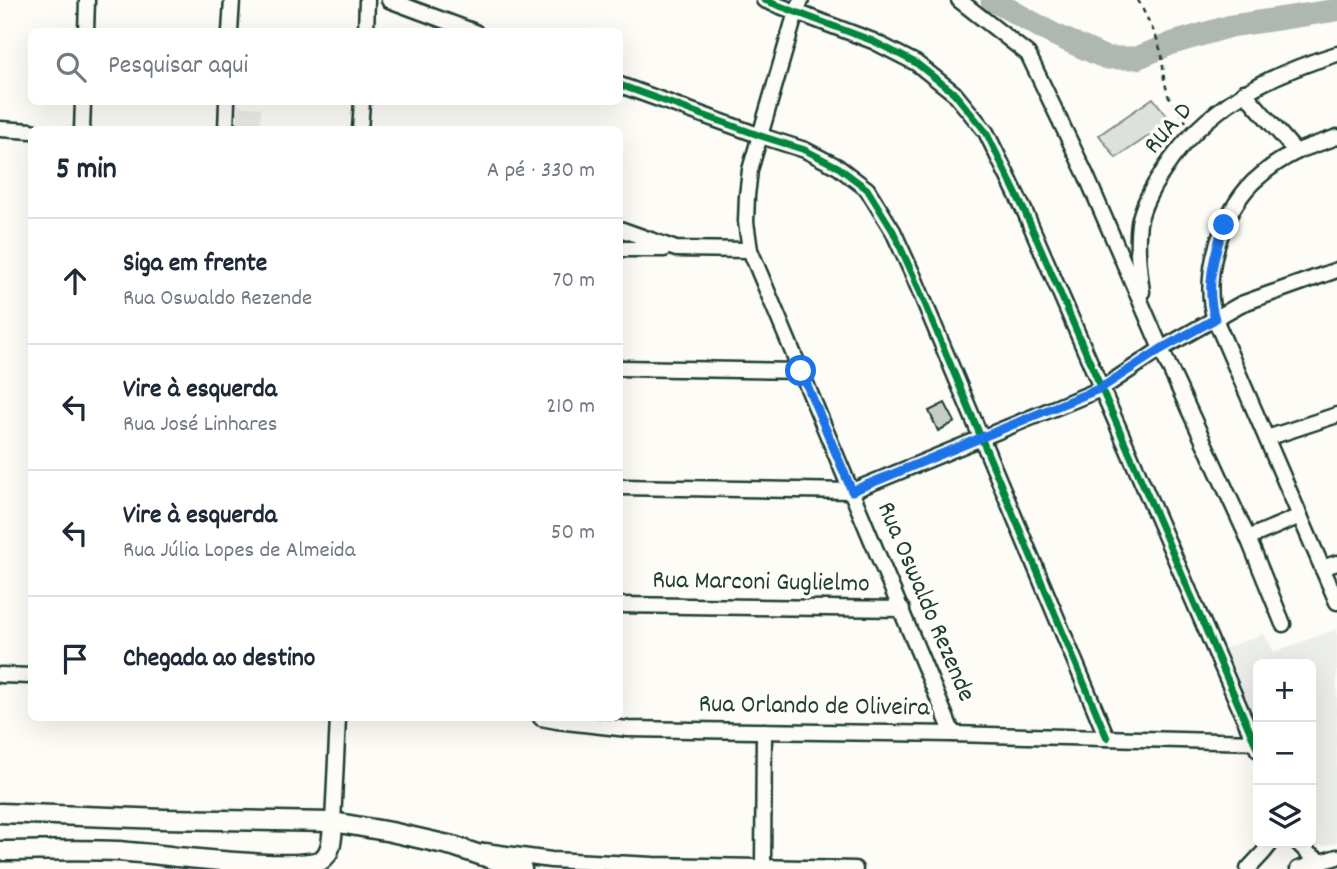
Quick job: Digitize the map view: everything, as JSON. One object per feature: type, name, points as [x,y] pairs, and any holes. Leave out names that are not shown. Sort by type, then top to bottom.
[{"type":"main road","points":[[0,813],[333,822],[453,846],[522,869]]},
{"type":"main road","points":[[0,851],[117,851],[249,866],[297,868],[323,860],[330,849],[333,822]]},
{"type":"street","points":[[86,28],[87,0]]},
{"type":"street","points":[[230,28],[232,0]]},
{"type":"street","points":[[366,28],[367,0]]},
{"type":"street","points":[[389,0],[464,28]]},
{"type":"street","points":[[764,0],[799,6],[916,63],[954,93],[986,132],[1017,193],[1253,737]]},
{"type":"street","points":[[959,0],[1028,54],[1086,175],[1161,349],[1248,538],[1283,624]]},
{"type":"street","name":"Rua Oswaldo Rezende","points":[[799,6],[750,170],[746,222],[750,250],[953,734]]},
{"type":"street","name":"RUA D","points":[[1144,309],[1137,243],[1140,221],[1153,187],[1175,153],[1220,108],[1244,92],[1298,67],[1337,54]]},
{"type":"street","points":[[623,86],[805,150],[838,167],[867,189],[893,232],[913,275],[1107,738]]},
{"type":"street","points":[[1244,92],[1296,152]]},
{"type":"street","points":[[82,126],[83,105]]},
{"type":"street","points":[[226,126],[227,105]]},
{"type":"street","points":[[360,126],[362,105]]},
{"type":"street","points":[[0,129],[28,131]]},
{"type":"street","points":[[1337,137],[1296,152],[1258,177],[1236,203],[1224,225],[1211,271],[1212,309],[1215,319],[1337,602]]},
{"type":"street","points":[[623,230],[676,249]]},
{"type":"street","points":[[623,249],[750,250]]},
{"type":"street","points":[[623,487],[852,491],[1101,388],[1161,349],[1241,304],[1337,270]]},
{"type":"street","points":[[623,368],[801,371]]},
{"type":"street","points":[[1267,438],[1337,415]]},
{"type":"street","points":[[1248,538],[1300,516]]},
{"type":"street","points":[[1322,568],[1337,563]]},
{"type":"street","name":"Rua Marconi Guglielmo","points":[[623,605],[902,609]]},
{"type":"street","points":[[0,675],[28,676]]},
{"type":"street","points":[[333,822],[338,721]]},
{"type":"street","name":"Rua Orlando de Oliveira","points":[[557,721],[628,729],[1107,738],[1253,746]]},
{"type":"street","points":[[763,867],[764,731]]},
{"type":"street","points":[[453,846],[551,860],[855,869]]},
{"type":"street","points":[[1248,869],[1266,848]]},
{"type":"street","points":[[1303,848],[1322,862]]},
{"type":"street","points":[[1298,869],[1337,857]]},
{"type":"path","points":[[1138,0],[1162,55],[1168,94],[1194,133]]},
{"type":"shaded area","points":[[1153,98],[1171,121],[1116,158],[1099,135]]},
{"type":"shaded area","points":[[238,106],[261,108],[260,126],[236,126]]},
{"type":"shaded area","points":[[1337,629],[1337,842],[1328,845],[1316,847],[1316,659],[1253,659],[1253,720],[1222,649],[1264,634],[1274,652]]},
{"type":"building","points":[[945,403],[955,422],[938,431],[929,411]]},
{"type":"waterway","points":[[992,0],[1053,34],[1106,58],[1137,58],[1173,43],[1231,26],[1337,10]]},
{"type":"cycle path","points":[[764,0],[873,41],[916,63],[954,93],[986,132],[1025,212],[1253,738]]},
{"type":"cycle path","points":[[623,86],[805,150],[838,167],[867,189],[893,231],[913,275],[1107,738]]},
{"type":"route","points":[[801,371],[852,491],[1101,388],[1161,349],[1215,319],[1212,309],[1211,271],[1224,225]]}]
